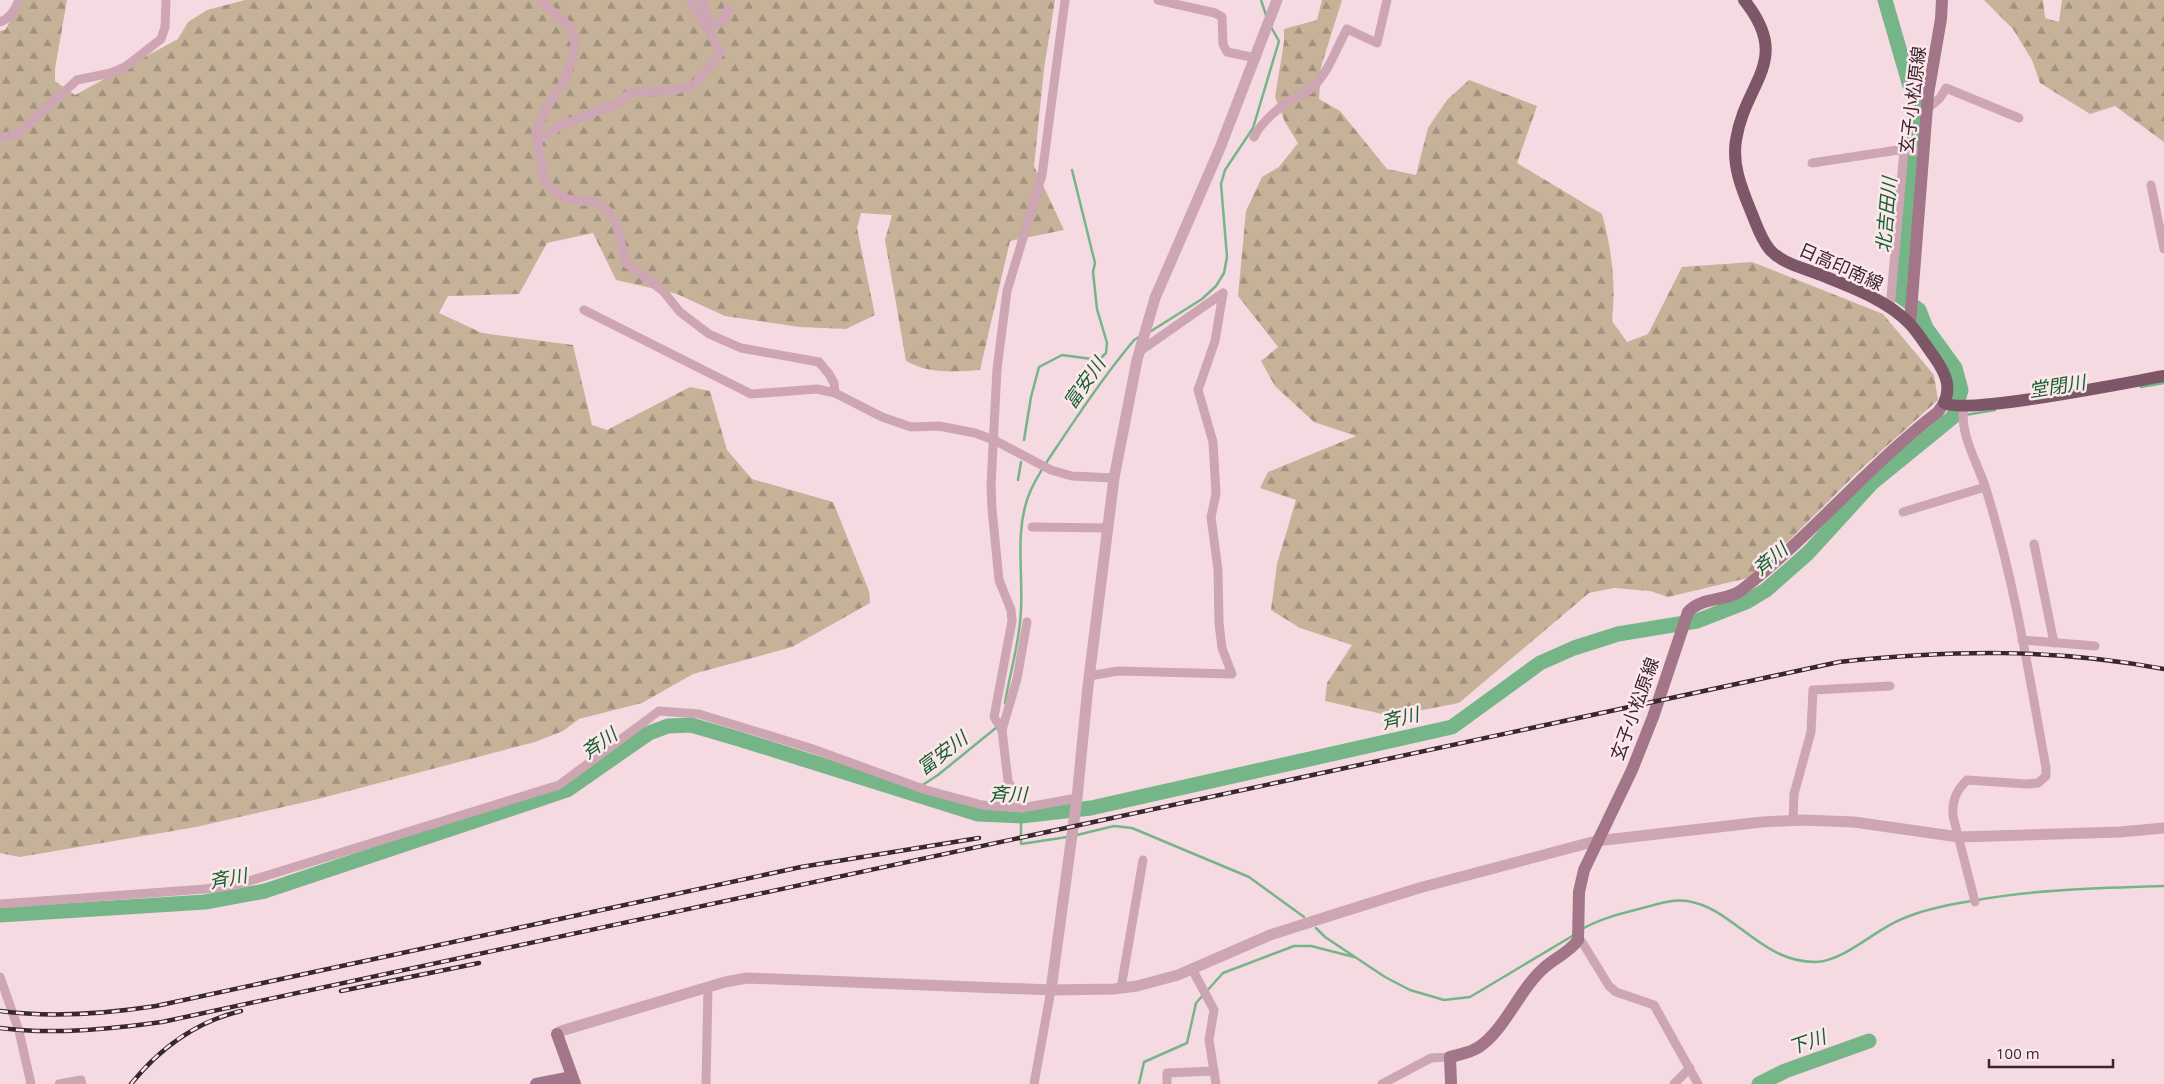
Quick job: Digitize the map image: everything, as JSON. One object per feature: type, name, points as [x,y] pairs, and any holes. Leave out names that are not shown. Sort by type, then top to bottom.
[{"type":"main road","name":"日高印南線","points":[[1744,0],[1760,23],[1766,44],[1766,61],[1741,117],[1735,141],[1735,166],[1762,238],[1771,251],[1784,260],[1858,290],[1890,309],[1910,318],[1948,381],[1946,404]]},
{"type":"main road","name":"玄子小松原線","points":[[1910,318],[1927,110],[1941,19],[1942,0]]},
{"type":"main road","points":[[1946,404],[1964,407],[2004,403],[2164,376]]},
{"type":"main road","name":"玄子小松原線","points":[[1578,940],[1579,892],[1584,870],[1596,841],[1614,811],[1632,770],[1653,717],[1686,615],[1694,605],[1741,592],[1800,540],[1857,482],[1946,404]]},
{"type":"main road","points":[[1451,1084],[1450,1057],[1480,1047],[1501,1024],[1526,987],[1544,967],[1578,940]]},
{"type":"main road","points":[[536,1084],[574,1081],[557,1034]]},
{"type":"street","points":[[0,22],[6,20],[15,10],[18,0]]},
{"type":"street","points":[[0,137],[15,135],[21,131],[76,80],[111,73],[125,67],[161,39],[165,27],[166,0]]},
{"type":"street","points":[[540,0],[570,27],[575,44],[573,57],[564,81],[544,112],[536,132],[544,180],[556,193],[567,199],[598,203],[609,212],[616,223],[626,263],[663,291],[680,312],[709,334],[741,348],[818,362],[834,383],[835,393]]},
{"type":"street","points":[[537,141],[560,126],[618,103],[630,93],[675,90],[694,85],[720,52],[690,0]]},
{"type":"street","points":[[702,0],[710,23],[718,24],[724,20],[728,9]]},
{"type":"street","points":[[1022,808],[1008,781],[1002,730],[994,716],[1012,621],[1011,610],[999,580],[991,486],[997,369],[1007,290],[1042,175],[1065,0]]},
{"type":"street","points":[[1158,0],[1215,13],[1222,17],[1223,44],[1227,52],[1256,58]]},
{"type":"street","points":[[1254,137],[1258,129],[1271,115],[1289,101],[1313,87],[1325,70],[1346,29],[1376,43],[1387,0]]},
{"type":"street","points":[[1034,1084],[1051,990],[1077,798],[1089,676],[1114,478],[1139,354],[1148,320],[1161,284],[1220,148],[1262,43],[1276,2]]},
{"type":"street","points":[[1927,110],[1940,98],[1946,88],[2019,118]]},
{"type":"street","points":[[1890,309],[1904,150]]},
{"type":"street","points":[[1812,163],[1904,150],[1923,152]]},
{"type":"street","points":[[2151,185],[2164,249]]},
{"type":"street","points":[[1089,676],[1118,670],[1232,674],[1222,648],[1219,623],[1218,570],[1211,517],[1216,494],[1213,442],[1198,390],[1214,341],[1223,293],[1139,354]]},
{"type":"street","points":[[584,310],[751,394],[817,389],[835,393],[882,417],[911,427],[939,426],[975,433],[994,440],[1051,470],[1072,476],[1114,478]]},
{"type":"street","points":[[1964,407],[1963,420],[1985,487],[2002,549],[2022,640],[2046,768],[2046,776],[2038,783],[1967,780],[1957,790],[1952,802],[1952,816],[1959,837],[1963,863],[1975,902]]},
{"type":"street","points":[[1903,512],[1985,487]]},
{"type":"street","points":[[1032,527],[1108,528]]},
{"type":"street","points":[[2034,544],[2054,643]]},
{"type":"street","points":[[1002,730],[1017,679],[1027,622]]},
{"type":"street","points":[[2022,640],[2095,646]]},
{"type":"street","points":[[1793,821],[1794,794],[1811,732],[1813,690],[1890,686]]},
{"type":"street","points":[[0,904],[236,885],[559,785],[659,711],[699,714],[810,748],[926,790],[982,805],[1022,808],[1077,798]]},
{"type":"street","points":[[557,1034],[561,1031],[708,987],[747,978],[1051,990],[1137,986],[1192,969],[1270,935],[1427,886],[1596,841],[1697,828],[1762,822],[1854,822],[1959,837],[2164,828]]},
{"type":"street","points":[[1121,988],[1143,860]]},
{"type":"street","points":[[1578,940],[1582,942],[1609,986],[1616,992],[1654,1005],[1698,1084]]},
{"type":"street","points":[[1192,969],[1214,1010],[1209,1040],[1216,1084]]},
{"type":"street","points":[[0,977],[19,1031],[31,1084]]},
{"type":"street","points":[[706,1084],[708,987]]},
{"type":"street","points":[[1382,1084],[1431,1058],[1450,1057]]},
{"type":"street","points":[[1674,1084],[1690,1068]]},
{"type":"street","points":[[1167,1084],[1167,1073],[1214,1071]]},
{"type":"street","points":[[59,1084],[81,1080],[82,1084]]},
{"type":"green space","points":[[22,0],[67,0],[55,69],[55,81],[75,95],[178,39],[188,22],[207,10],[245,0],[1055,0],[1044,69],[1034,166],[1064,230],[1010,241],[980,370],[933,370],[906,361],[885,240],[892,215],[861,213],[857,228],[875,315],[846,329],[800,327],[725,316],[677,294],[616,280],[593,233],[547,243],[519,294],[448,296],[439,313],[482,333],[573,345],[592,425],[607,430],[690,387],[710,391],[727,450],[752,479],[833,502],[869,591],[870,603],[792,647],[693,674],[642,703],[579,719],[563,731],[535,742],[318,799],[196,827],[20,857],[0,853],[0,31],[5,30]]},
{"type":"green space","points":[[1322,0],[1342,0],[1321,67],[1319,99],[1340,111],[1387,169],[1416,175],[1428,128],[1447,100],[1469,80],[1537,106],[1517,163],[1602,214],[1612,267],[1614,294],[1612,321],[1627,342],[1648,334],[1682,267],[1752,262],[1883,314],[1934,375],[1938,400],[1861,469],[1752,577],[1668,597],[1650,591],[1614,588],[1589,593],[1459,703],[1391,716],[1325,701],[1327,683],[1352,645],[1300,628],[1271,610],[1277,564],[1296,500],[1260,488],[1268,472],[1356,436],[1314,422],[1275,386],[1261,361],[1278,347],[1238,296],[1246,211],[1262,177],[1279,167],[1298,143],[1285,122],[1275,97],[1284,42],[1284,29],[1317,20]]},
{"type":"green space","points":[[1984,0],[2043,0],[2045,18],[2059,22],[2062,0],[2164,0],[2164,142],[2115,106],[2090,114],[2040,83],[2032,60],[2013,29]]},
{"type":"waterway","name":"富安川","points":[[1261,0],[1266,15]]},
{"type":"waterway","name":"斉川","points":[[0,915],[205,902],[265,891],[567,790],[649,733],[668,726],[691,725],[978,814],[1021,816],[1091,808],[1452,727],[1540,663],[1574,648],[1618,634],[1697,621],[1746,602],[1766,590],[1808,553],[1872,483],[1953,417],[1961,390],[1955,368],[1926,328],[1919,310],[1899,295],[1916,107],[1885,0]]},
{"type":"waterway","name":"富安川","points":[[1148,333],[1202,299],[1216,286],[1224,273],[1227,257],[1221,184],[1225,170],[1253,128],[1279,41],[1271,27]]},
{"type":"waterway","points":[[1024,440],[1031,397],[1039,367],[1062,355],[1099,360],[1106,353],[1107,343],[1097,309],[1093,272],[1095,263],[1072,170]]},
{"type":"waterway","name":"富安川","points":[[1005,703],[1020,622],[1020,553],[1022,525],[1028,497],[1039,474],[1081,410],[1134,340],[1139,337]]},
{"type":"waterway","name":"堂閉川","points":[[2141,387],[2164,383]]},
{"type":"waterway","name":"堂閉川","points":[[1965,415],[1995,410]]},
{"type":"waterway","name":"堂閉川","points":[[1953,417],[1960,416]]},
{"type":"waterway","points":[[1018,480],[1021,462]]},
{"type":"waterway","name":"富安川","points":[[921,786],[938,775],[997,727]]},
{"type":"waterway","name":"富安川","points":[[910,792],[916,789]]},
{"type":"waterway","points":[[1021,816],[1021,844],[1067,837]]},
{"type":"waterway","points":[[1077,835],[1114,826],[1132,828],[1249,877],[1304,917]]},
{"type":"waterway","points":[[1977,900],[2047,891],[2164,886]]},
{"type":"waterway","points":[[1582,929],[1624,913],[1663,903],[1687,901],[1719,913],[1763,945],[1778,953],[1796,960],[1815,962],[1826,960],[1848,951],[1891,924],[1910,916],[1972,901]]},
{"type":"waterway","points":[[1316,928],[1325,937],[1385,977],[1410,990],[1444,1000],[1470,997],[1574,935]]},
{"type":"waterway","points":[[1139,1084],[1144,1062],[1187,1043],[1196,1003],[1223,973],[1294,946],[1311,946],[1354,957]]},
{"type":"waterway","name":"下川","points":[[1759,1084],[1785,1071],[1869,1041]]},
{"type":"railway","points":[[0,1028],[60,1031],[102,1029],[162,1022],[1839,662],[1921,655],[2002,653],[2082,657],[2164,669]]},
{"type":"railway","points":[[0,1011],[59,1015],[156,1006],[801,867],[979,838]]},
{"type":"railway","points":[[341,991],[479,963]]},
{"type":"railway","points":[[131,1084],[154,1059],[180,1038],[208,1022],[241,1011]]},
{"type":"water label","name":"北吉田川","points":[[1886,215]]}]
